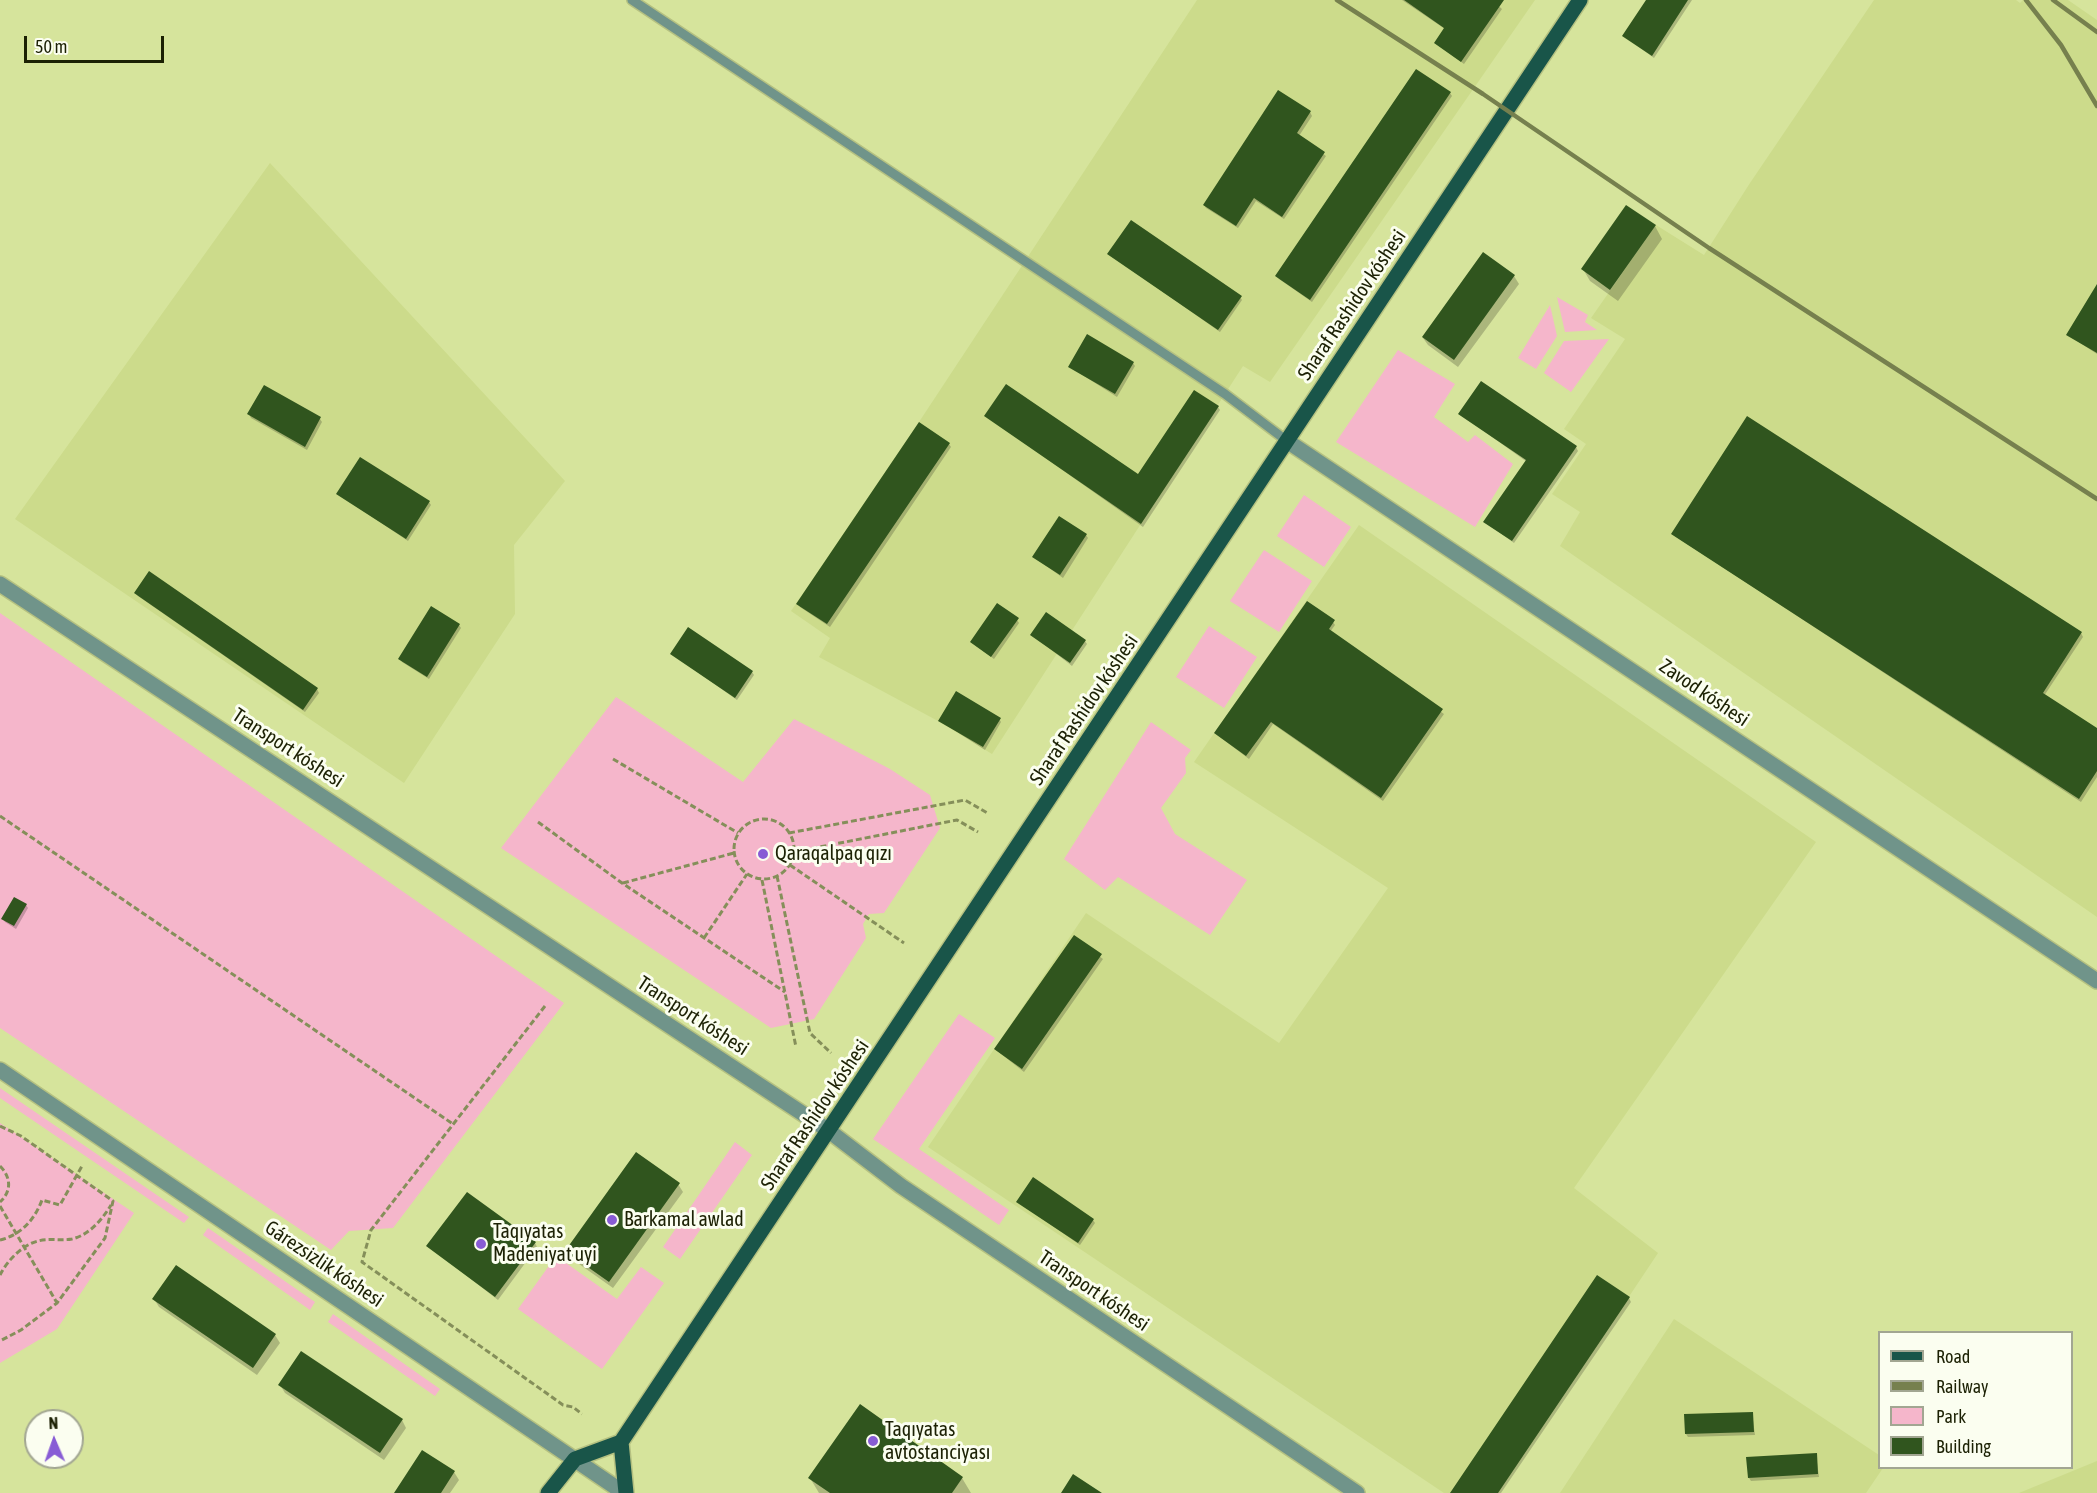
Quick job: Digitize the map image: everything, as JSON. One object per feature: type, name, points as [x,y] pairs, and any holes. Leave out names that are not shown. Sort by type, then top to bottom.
[{"type":"main road","name":"Sharaf Rashidov kóshesi","points":[[621,1442],[1580,0]]},
{"type":"main road","points":[[548,1493],[575,1459],[621,1442],[625,1493]]},
{"type":"street","name":"Zavod kóshesi","points":[[1287,441],[2097,981]]},
{"type":"street","name":"Transport kóshesi","points":[[0,584],[829,1131],[901,1186],[1357,1493]]},
{"type":"street","name":"Gárezsizlik kóshesi","points":[[0,1070],[625,1493]]},
{"type":"lane","points":[[632,0],[1225,394],[1287,441]]},
{"type":"path","points":[[613,759],[738,833]]},
{"type":"path","points":[[789,833],[965,800],[989,814]]},
{"type":"path","points":[[0,816],[453,1124]]},
{"type":"path","points":[[768,819],[778,822],[789,833],[794,852],[790,865],[777,876],[762,880],[747,874],[738,865],[734,852],[738,833],[748,823],[768,819]]},
{"type":"path","points":[[794,852],[957,820],[978,832]]},
{"type":"path","points":[[538,822],[622,884],[785,992]]},
{"type":"path","points":[[622,884],[734,852]]},
{"type":"path","points":[[790,865],[904,943]]},
{"type":"path","points":[[704,938],[747,874]]},
{"type":"path","points":[[777,876],[810,1033],[831,1053]]},
{"type":"path","points":[[762,880],[796,1047]]},
{"type":"path","points":[[545,1006],[371,1230],[363,1262],[562,1405],[573,1407],[582,1414]]},
{"type":"path","points":[[0,1126],[21,1136],[113,1201]]},
{"type":"path","points":[[0,1166],[5,1171],[9,1185],[8,1192],[0,1204],[57,1303]]},
{"type":"path","points":[[0,1240],[26,1227],[38,1211],[42,1200],[60,1204],[82,1166]]},
{"type":"path","points":[[0,1275],[5,1265],[37,1241],[73,1239],[92,1229],[113,1201]]},
{"type":"path","points":[[0,1341],[21,1330],[57,1303],[105,1238],[113,1201]]},
{"type":"shaded area","points":[[1197,0],[1535,0],[1270,382],[1243,366],[992,754],[938,721],[819,657],[830,638],[791,611],[919,422]]},
{"type":"shaded area","points":[[1874,0],[2016,0],[2020,3],[2023,0],[2068,0],[2097,20],[2097,917],[1560,546],[1580,512],[1552,494],[1586,444],[1564,429],[1625,339],[1591,318],[1656,225],[1704,255]]},
{"type":"shaded area","points":[[270,163],[565,481],[514,545],[515,614],[404,783],[15,519]]},
{"type":"shaded area","points":[[1359,525],[1816,842],[1574,1188],[1658,1253],[1498,1493],[1444,1493],[928,1147],[1086,913],[1279,1043],[1388,888],[1194,762]]},
{"type":"shaded area","points":[[1674,1319],[1878,1454],[1878,1469],[1882,1469],[1866,1493],[1560,1493]]},
{"type":"shaded area","points":[[2097,1461],[2097,1493],[2019,1493]]},
{"type":"green space","points":[[1557,297],[1588,315],[1585,322],[1597,330],[1565,332]]},
{"type":"green space","points":[[1550,305],[1557,336],[1536,369],[1518,358]]},
{"type":"green space","points":[[1609,339],[1571,392],[1544,373],[1564,341]]},
{"type":"green space","points":[[1398,350],[1455,384],[1434,417],[1468,442],[1475,435],[1513,464],[1475,527],[1336,442]]},
{"type":"green space","points":[[1304,495],[1351,527],[1324,567],[1277,536]]},
{"type":"green space","points":[[1264,550],[1312,581],[1279,632],[1230,601]]},
{"type":"green space","points":[[0,613],[564,1003],[393,1228],[349,1231],[331,1250],[0,1028]]},
{"type":"green space","points":[[1209,626],[1257,657],[1224,708],[1176,677]]},
{"type":"green space","points":[[616,697],[743,782],[794,719],[890,769],[930,795],[940,828],[884,913],[869,914],[863,924],[866,938],[814,1019],[771,1028],[501,848]]},
{"type":"green space","points":[[1151,722],[1191,750],[1185,758],[1186,773],[1161,808],[1175,834],[1247,880],[1210,935],[1118,877],[1105,890],[1064,859]]},
{"type":"green space","points":[[959,1014],[995,1038],[919,1149],[1009,1210],[999,1225],[873,1139]]},
{"type":"green space","points":[[0,1088],[189,1217],[184,1223],[0,1098]]},
{"type":"green space","points":[[0,1123],[134,1213],[57,1329],[0,1363]]},
{"type":"green space","points":[[735,1142],[752,1155],[680,1259],[663,1247]]},
{"type":"green space","points":[[208,1228],[315,1302],[310,1310],[203,1235]]},
{"type":"green space","points":[[556,1256],[617,1299],[641,1267],[664,1283],[602,1369],[518,1309]]},
{"type":"green space","points":[[333,1314],[440,1389],[435,1396],[328,1322]]},
{"type":"building","points":[[1404,0],[1504,0],[1461,62],[1434,43],[1444,28]]},
{"type":"building","points":[[1646,0],[1688,0],[1652,56],[1622,36]]},
{"type":"building","points":[[1416,69],[1451,92],[1310,300],[1275,276]]},
{"type":"building","points":[[1278,90],[1311,111],[1297,133],[1325,152],[1282,217],[1254,198],[1236,226],[1203,205]]},
{"type":"building","points":[[1626,205],[1656,225],[1610,290],[1581,269]]},
{"type":"building","points":[[1131,220],[1242,296],[1218,330],[1107,254]]},
{"type":"building","points":[[1483,252],[1515,275],[1454,360],[1422,337]]},
{"type":"building","points":[[2097,284],[2097,353],[2066,335]]},
{"type":"building","points":[[1087,334],[1134,362],[1115,394],[1068,367]]},
{"type":"building","points":[[1481,381],[1577,446],[1512,541],[1483,522],[1526,460],[1458,414]]},
{"type":"building","points":[[1006,384],[1138,474],[1194,390],[1219,406],[1141,524],[984,416]]},
{"type":"building","points":[[264,385],[321,417],[305,447],[247,414]]},
{"type":"building","points":[[1747,416],[2082,632],[2043,693],[2097,728],[2097,771],[2079,799],[1671,534]]},
{"type":"building","points":[[919,422],[950,443],[827,624],[796,604]]},
{"type":"building","points":[[360,457],[430,501],[406,539],[336,494]]},
{"type":"building","points":[[1059,516],[1087,534],[1060,575],[1032,557]]},
{"type":"building","points":[[149,571],[318,688],[303,710],[134,593]]},
{"type":"building","points":[[1307,601],[1335,620],[1329,629],[1443,709],[1381,798],[1271,722],[1246,756],[1214,733]]},
{"type":"building","points":[[997,603],[1019,618],[991,657],[970,642]]},
{"type":"building","points":[[431,606],[460,624],[427,677],[398,659]]},
{"type":"building","points":[[1046,612],[1086,640],[1070,663],[1030,635]]},
{"type":"building","points":[[688,627],[753,671],[735,698],[670,654]]},
{"type":"building","points":[[956,691],[1001,718],[983,747],[938,721]]},
{"type":"building","points":[[14,897],[27,904],[14,926],[1,919]]},
{"type":"building","points":[[1074,935],[1102,954],[1022,1069],[994,1049]]},
{"type":"building","points":[[636,1152],[680,1183],[609,1282],[565,1251]]},
{"type":"building","points":[[1033,1177],[1094,1219],[1078,1243],[1016,1202]]},
{"type":"building","name":"Taqıyatas Madeniyat uyi","points":[[467,1192],[536,1242],[495,1297],[426,1246]]},
{"type":"building","points":[[176,1265],[276,1334],[253,1368],[152,1299]]},
{"type":"building","points":[[1597,1275],[1630,1297],[1498,1493],[1450,1493]]},
{"type":"building","points":[[301,1351],[403,1419],[380,1453],[278,1385]]},
{"type":"building","name":"Taqıyatas avtostanciyası","points":[[860,1404],[963,1477],[952,1493],[830,1493],[808,1478]]},
{"type":"building","points":[[1753,1412],[1754,1432],[1685,1434],[1684,1414]]},
{"type":"building","points":[[422,1450],[455,1471],[441,1493],[394,1493]]},
{"type":"building","points":[[1817,1453],[1818,1474],[1748,1478],[1746,1457]]},
{"type":"building","points":[[1073,1474],[1102,1493],[1061,1493]]},
{"type":"railway","points":[[1337,0],[1483,94],[1709,248],[2097,499]]},
{"type":"railway","points":[[2026,0],[2061,45],[2097,106]]},
{"type":"railway","points":[[2053,0],[2097,32]]},
{"type":"place","name":"Qaraqalpaq qızı","points":[[763,854]]},
{"type":"place","name":"Barkamal awlad","points":[[612,1220]]},
{"type":"place","name":"Taqıyatas Madeniyat uyi","points":[[481,1244]]},
{"type":"place","name":"Taqıyatas avtostanciyası","points":[[873,1441]]}]
